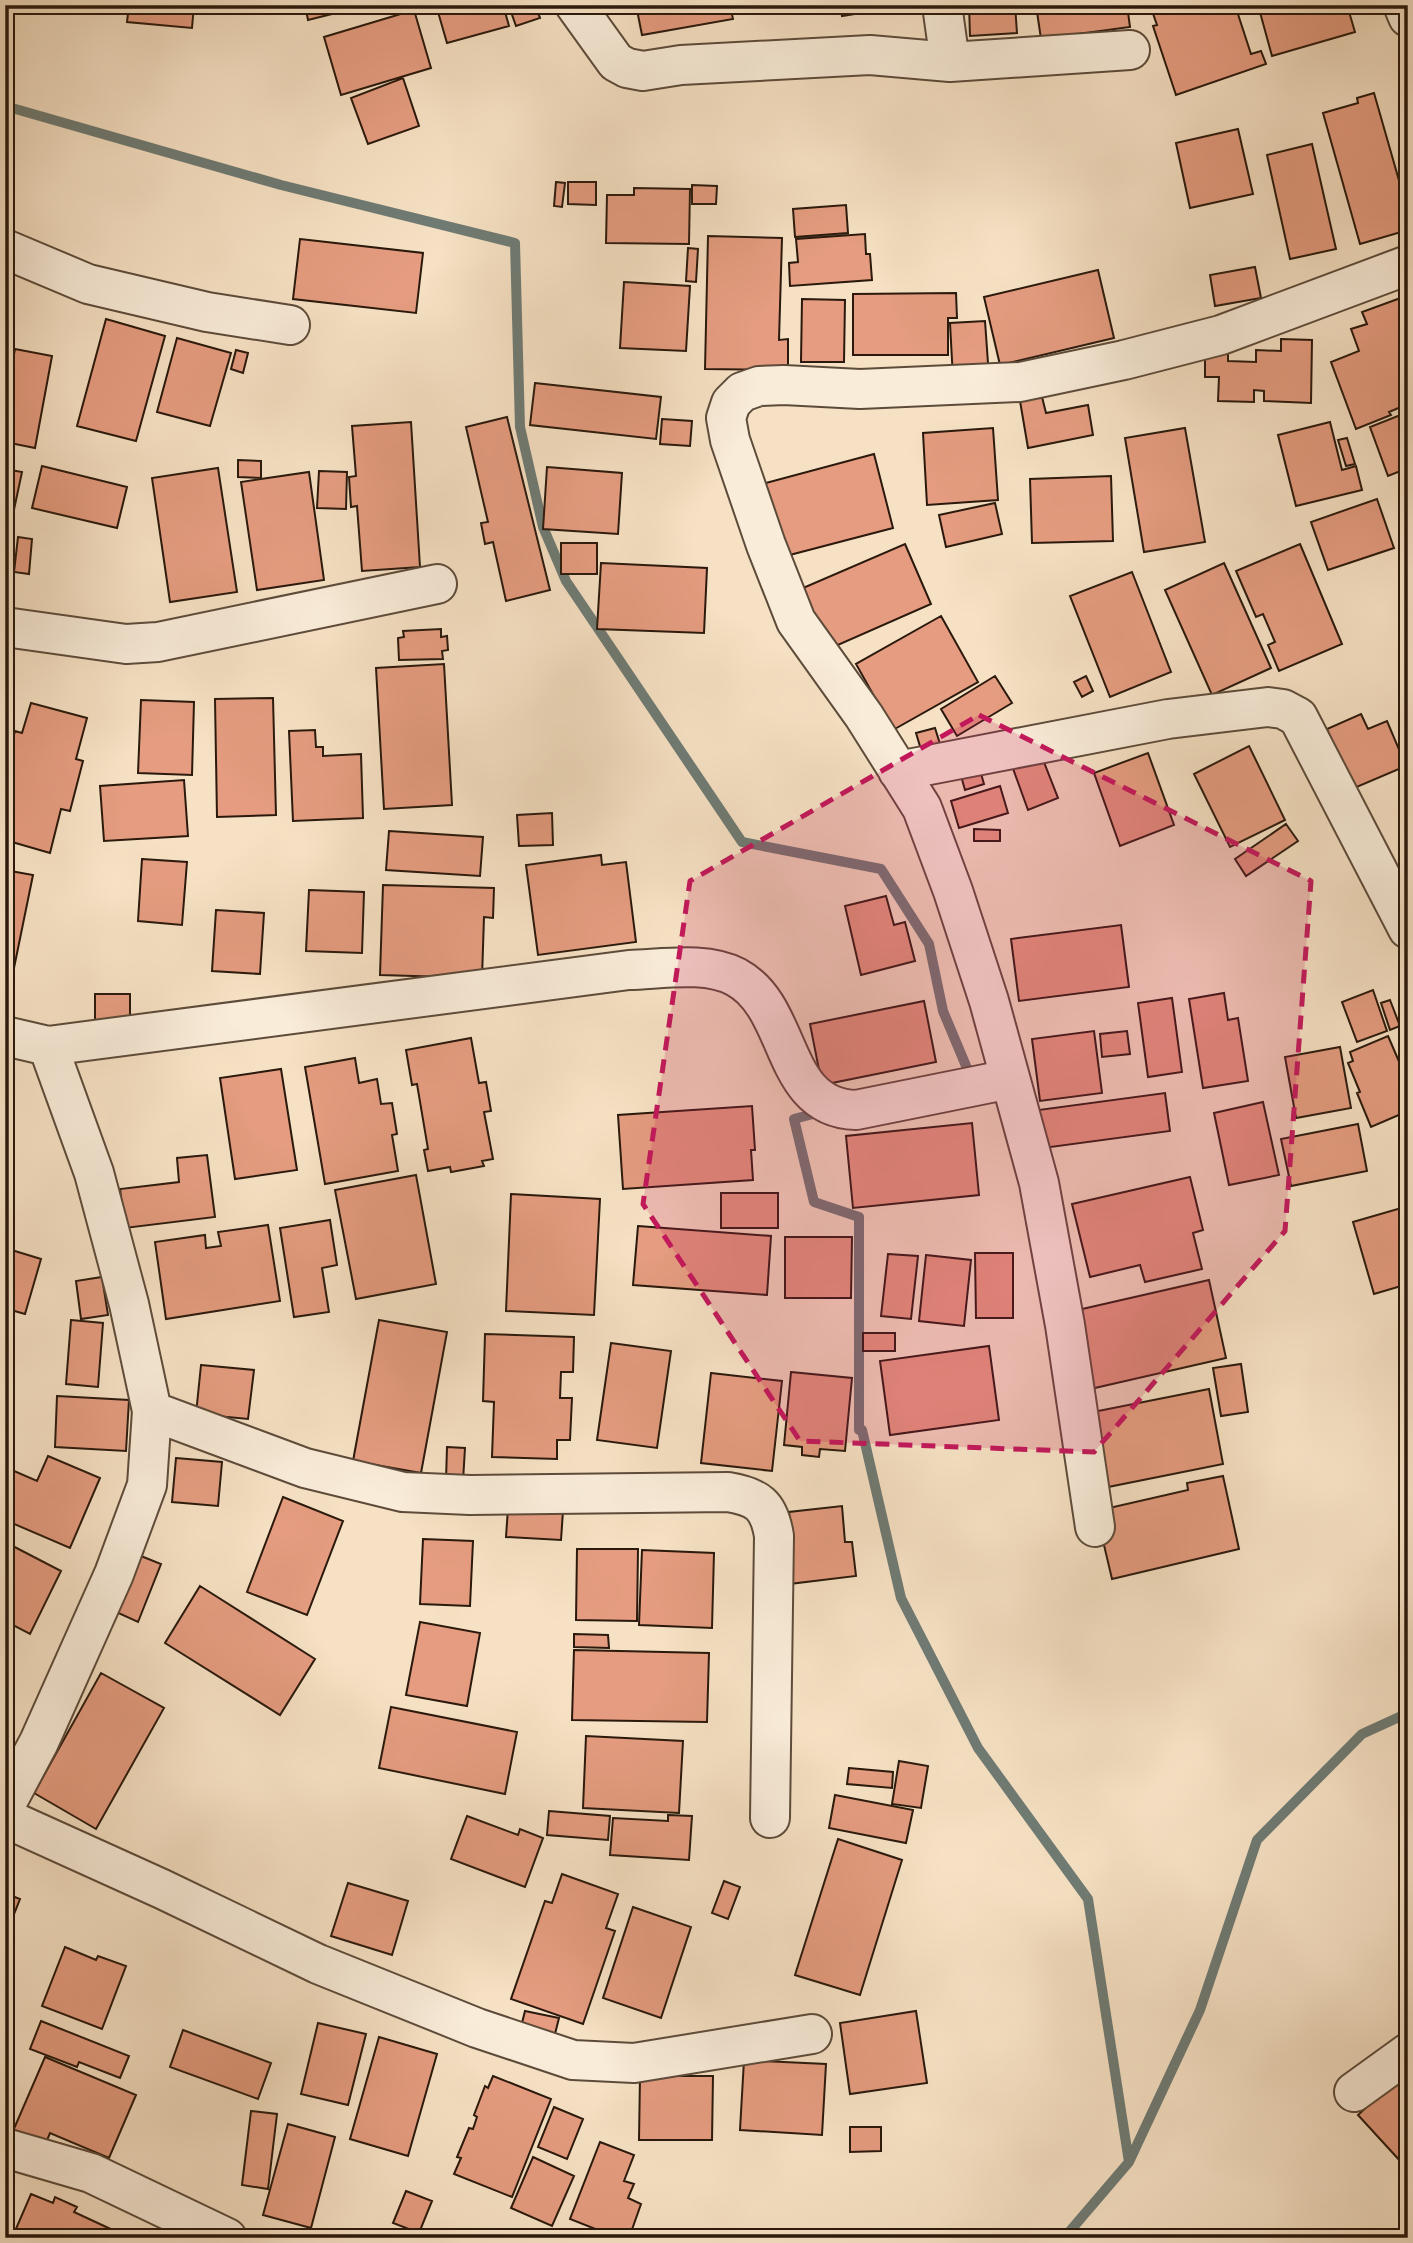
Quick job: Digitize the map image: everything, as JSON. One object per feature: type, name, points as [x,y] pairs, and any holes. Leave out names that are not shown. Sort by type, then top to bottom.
[{"type":"street","points":[[575,5],[616,62],[627,68],[643,71],[681,65],[870,55],[950,62],[1130,50]]},
{"type":"street","points":[[943,5],[950,62]]},
{"type":"street","points":[[1403,5],[1408,17]]},
{"type":"street","points":[[5,249],[88,284],[207,313],[290,325]]},
{"type":"street","points":[[1095,1527],[1065,1325],[1039,1183],[989,1001],[953,891],[922,808],[864,716],[796,621],[766,545],[730,440],[726,418],[731,403],[742,392],[759,386],[860,389],[1020,382],[1124,360],[1221,335],[1408,265]]},
{"type":"street","points":[[5,627],[126,644],[158,642],[437,584]]},
{"type":"street","points":[[898,771],[1168,719],[1268,707],[1283,709],[1298,717],[1314,744],[1408,929]]},
{"type":"street","points":[[5,1036],[48,1046],[629,970],[710,968],[736,977],[756,991],[775,1023],[793,1063],[813,1094],[826,1105],[841,1110],[856,1110],[1010,1079]]},
{"type":"street","points":[[5,1806],[39,1742],[114,1574],[147,1485],[152,1411],[129,1304],[94,1173],[48,1046]]},
{"type":"street","points":[[152,1411],[305,1468],[403,1492],[470,1495],[728,1492],[747,1495],[761,1504],[771,1519],[774,1536],[770,1818]]},
{"type":"street","points":[[5,1818],[318,1964],[477,2028],[573,2060],[634,2063],[812,2034]]},
{"type":"street","points":[[1354,2092],[1408,2053]]},
{"type":"street","points":[[5,2148],[91,2173],[227,2238]]},
{"type":"highlighted area","points":[[979,715],[1311,881],[1285,1231],[1094,1452],[800,1441],[643,1204],[690,881]]},
{"type":"building","points":[[129,5],[194,5],[192,28],[127,22]]},
{"type":"building","points":[[305,5],[368,5],[308,20]]},
{"type":"building","points":[[436,5],[503,5],[509,26],[447,43]]},
{"type":"building","points":[[521,5],[535,5],[540,18],[516,26],[510,9]]},
{"type":"building","points":[[636,5],[730,5],[733,19],[642,35]]},
{"type":"building","points":[[744,5],[785,5],[746,13]]},
{"type":"building","points":[[840,5],[904,5],[904,6],[842,16]]},
{"type":"building","points":[[969,5],[1015,5],[1017,33],[970,36]]},
{"type":"building","points":[[1036,5],[1127,5],[1130,27],[1041,39]]},
{"type":"building","points":[[1150,5],[1235,5],[1251,54],[1261,51],[1266,64],[1176,95],[1153,26],[1157,25]]},
{"type":"building","points":[[1258,5],[1347,5],[1355,32],[1272,56]]},
{"type":"building","points":[[414,10],[431,68],[341,95],[324,37]]},
{"type":"building","points":[[403,78],[419,126],[368,144],[351,98]]},
{"type":"building","points":[[1374,93],[1408,212],[1408,230],[1360,244],[1323,113],[1358,103],[1357,98]]},
{"type":"building","points":[[1238,129],[1253,194],[1190,208],[1176,143]]},
{"type":"building","points":[[1312,144],[1336,249],[1290,259],[1267,155]]},
{"type":"building","points":[[556,182],[565,183],[562,207],[554,206]]},
{"type":"building","points":[[568,182],[596,182],[596,205],[568,204]]},
{"type":"building","points":[[692,185],[717,186],[716,204],[692,204]]},
{"type":"building","points":[[634,188],[690,189],[689,244],[606,243],[607,195],[634,195]]},
{"type":"building","points":[[846,205],[848,233],[795,237],[793,209]]},
{"type":"building","points":[[865,234],[872,280],[790,286],[789,263],[798,262],[796,239]]},
{"type":"building","points":[[708,236],[782,238],[779,340],[788,339],[788,370],[705,369]]},
{"type":"building","points":[[300,239],[423,253],[416,313],[293,299]]},
{"type":"building","points":[[688,248],[698,249],[696,282],[686,281]]},
{"type":"building","points":[[1255,267],[1261,298],[1215,306],[1210,275]]},
{"type":"building","points":[[1098,270],[1114,338],[1000,365],[984,297]]},
{"type":"building","points":[[624,282],[690,286],[686,351],[620,348]]},
{"type":"building","points":[[956,293],[957,318],[948,318],[948,355],[853,355],[853,294]]},
{"type":"building","points":[[1406,296],[1408,404],[1389,412],[1391,415],[1356,429],[1331,362],[1359,351],[1351,329],[1367,324],[1362,312]]},
{"type":"building","points":[[802,299],[845,300],[844,362],[801,362]]},
{"type":"building","points":[[106,319],[165,336],[136,441],[77,426]]},
{"type":"building","points":[[985,321],[989,377],[953,379],[950,323]]},
{"type":"building","points":[[177,338],[231,353],[210,426],[157,412]]},
{"type":"building","points":[[1281,339],[1312,340],[1311,403],[1264,401],[1264,391],[1254,390],[1254,402],[1218,401],[1219,377],[1205,377],[1205,348],[1228,349],[1228,361],[1256,362],[1256,350],[1281,351]]},
{"type":"building","points":[[15,349],[52,356],[35,448],[5,442],[5,399]]},
{"type":"building","points":[[236,350],[248,353],[243,373],[231,369]]},
{"type":"building","points":[[535,383],[661,397],[656,439],[530,425]]},
{"type":"building","points":[[1042,397],[1046,413],[1088,405],[1093,435],[1028,448],[1020,401]]},
{"type":"building","points":[[1408,412],[1408,468],[1388,476],[1370,427]]},
{"type":"building","points":[[507,417],[550,590],[506,601],[493,542],[485,544],[481,523],[488,522],[466,427]]},
{"type":"building","points":[[662,419],[692,421],[690,446],[660,444]]},
{"type":"building","points":[[411,422],[420,567],[362,571],[357,506],[351,507],[349,477],[356,476],[352,426]]},
{"type":"building","points":[[1330,422],[1342,470],[1356,466],[1362,490],[1296,506],[1278,435]]},
{"type":"building","points":[[993,428],[998,500],[927,505],[923,433]]},
{"type":"building","points":[[1185,428],[1205,542],[1144,552],[1125,438]]},
{"type":"building","points":[[1347,438],[1355,464],[1346,466],[1338,440]]},
{"type":"building","points":[[874,454],[893,528],[782,557],[762,484]]},
{"type":"building","points":[[238,460],[261,461],[261,478],[238,477]]},
{"type":"building","points":[[42,466],[127,487],[117,528],[32,508]]},
{"type":"building","points":[[547,467],[622,473],[618,534],[543,529]]},
{"type":"building","points":[[218,468],[237,592],[170,602],[152,478]]},
{"type":"building","points":[[5,469],[22,472],[5,552]]},
{"type":"building","points":[[319,471],[347,472],[346,509],[317,508]]},
{"type":"building","points":[[309,472],[324,580],[257,590],[241,482]]},
{"type":"building","points":[[1111,476],[1113,541],[1032,543],[1030,479]]},
{"type":"building","points":[[1377,499],[1394,548],[1328,570],[1311,522]]},
{"type":"building","points":[[995,503],[1002,534],[946,547],[939,515]]},
{"type":"building","points":[[18,537],[32,539],[29,574],[14,572]]},
{"type":"building","points":[[561,543],[597,543],[597,574],[561,574]]},
{"type":"building","points":[[905,544],[931,604],[822,652],[796,591]]},
{"type":"building","points":[[1300,544],[1342,644],[1279,671],[1268,645],[1275,642],[1263,614],[1256,617],[1236,571]]},
{"type":"building","points":[[601,563],[707,568],[704,633],[597,629]]},
{"type":"building","points":[[1224,563],[1271,668],[1212,695],[1165,590]]},
{"type":"building","points":[[1132,572],[1171,672],[1110,697],[1070,596]]},
{"type":"building","points":[[941,616],[978,682],[893,730],[856,664]]},
{"type":"building","points":[[441,629],[441,637],[447,636],[448,650],[442,651],[443,659],[399,660],[398,638],[404,637],[403,631]]},
{"type":"building","points":[[444,664],[452,805],[384,809],[376,668]]},
{"type":"building","points":[[995,676],[1012,703],[957,736],[941,709]]},
{"type":"building","points":[[1086,676],[1093,691],[1082,697],[1074,682]]},
{"type":"building","points":[[273,698],[276,815],[217,817],[215,699]]},
{"type":"building","points":[[141,700],[194,702],[192,775],[138,773]]},
{"type":"building","points":[[31,703],[87,718],[76,759],[83,761],[70,811],[61,809],[50,853],[5,840],[5,767],[15,731],[22,733]]},
{"type":"building","points":[[1361,714],[1368,729],[1387,721],[1406,766],[1352,789],[1327,729]]},
{"type":"building","points":[[935,728],[941,747],[922,753],[916,733]]},
{"type":"building","points":[[315,730],[316,747],[323,747],[323,756],[361,754],[363,818],[293,821],[289,731]]},
{"type":"building","points":[[1249,746],[1285,820],[1230,847],[1194,774]]},
{"type":"building","points":[[1040,752],[1058,798],[1028,810],[1011,763]]},
{"type":"building","points":[[1148,753],[1174,825],[1120,846],[1094,773]]},
{"type":"building","points":[[980,770],[984,784],[965,790],[961,776]]},
{"type":"building","points":[[184,780],[188,836],[104,841],[100,786]]},
{"type":"building","points":[[1000,786],[1008,813],[959,828],[951,801]]},
{"type":"building","points":[[552,813],[553,845],[519,846],[517,815]]},
{"type":"building","points":[[1286,824],[1298,841],[1246,876],[1235,859]]},
{"type":"building","points":[[974,829],[1000,830],[1000,841],[974,841]]},
{"type":"building","points":[[389,831],[483,837],[480,876],[386,870]]},
{"type":"building","points":[[601,855],[602,865],[626,862],[636,942],[538,955],[526,865]]},
{"type":"building","points":[[142,859],[187,862],[182,925],[138,921]]},
{"type":"building","points":[[5,870],[33,875],[5,1012]]},
{"type":"building","points":[[383,885],[494,888],[493,918],[484,917],[482,978],[380,975]]},
{"type":"building","points":[[309,890],[364,892],[362,953],[306,951]]},
{"type":"building","points":[[886,896],[894,925],[905,922],[915,961],[861,975],[845,906]]},
{"type":"building","points":[[216,910],[264,913],[260,974],[212,971]]},
{"type":"building","points":[[1121,925],[1129,987],[1019,1001],[1011,939]]},
{"type":"building","points":[[1373,990],[1387,1031],[1357,1042],[1342,1002]]},
{"type":"building","points":[[1224,993],[1228,1020],[1238,1018],[1248,1081],[1203,1088],[1189,999]]},
{"type":"building","points":[[95,994],[130,994],[130,1020],[95,1020]]},
{"type":"building","points":[[1172,998],[1182,1072],[1148,1077],[1138,1003]]},
{"type":"building","points":[[1390,1000],[1400,1026],[1390,1030],[1381,1003]]},
{"type":"building","points":[[924,1001],[936,1062],[822,1085],[810,1024]]},
{"type":"building","points":[[1094,1031],[1102,1093],[1040,1101],[1032,1039]]},
{"type":"building","points":[[1127,1031],[1130,1054],[1102,1057],[1100,1034]]},
{"type":"building","points":[[1388,1036],[1404,1073],[1408,1072],[1408,1111],[1371,1127],[1348,1063],[1353,1061],[1350,1052]]},
{"type":"building","points":[[471,1038],[479,1083],[486,1082],[491,1111],[484,1112],[493,1159],[482,1161],[484,1166],[451,1172],[450,1167],[428,1171],[424,1150],[428,1149],[417,1084],[412,1085],[406,1050]]},
{"type":"building","points":[[1340,1047],[1351,1108],[1296,1118],[1285,1057]]},
{"type":"building","points":[[355,1058],[359,1083],[377,1079],[381,1104],[392,1103],[397,1134],[392,1135],[398,1171],[325,1184],[305,1067]]},
{"type":"building","points":[[281,1069],[297,1170],[235,1179],[220,1078]]},
{"type":"building","points":[[1165,1093],[1170,1131],[1036,1149],[1031,1111]]},
{"type":"building","points":[[1263,1102],[1279,1175],[1229,1185],[1214,1113]]},
{"type":"building","points":[[752,1106],[755,1150],[751,1150],[753,1180],[623,1189],[618,1115]]},
{"type":"building","points":[[972,1123],[979,1195],[853,1208],[846,1136]]},
{"type":"building","points":[[1358,1124],[1367,1171],[1291,1186],[1281,1139]]},
{"type":"building","points":[[207,1155],[215,1217],[125,1228],[120,1189],[179,1182],[177,1158]]},
{"type":"building","points":[[416,1175],[436,1284],[356,1299],[335,1190]]},
{"type":"building","points":[[1190,1177],[1203,1230],[1193,1233],[1202,1269],[1145,1282],[1140,1265],[1090,1277],[1072,1204]]},
{"type":"building","points":[[721,1193],[778,1193],[778,1228],[721,1228]]},
{"type":"building","points":[[511,1194],[600,1199],[594,1315],[506,1311]]},
{"type":"building","points":[[1408,1206],[1408,1284],[1374,1294],[1353,1222]]},
{"type":"building","points":[[330,1220],[337,1265],[322,1268],[329,1312],[294,1317],[280,1228]]},
{"type":"building","points":[[268,1225],[280,1301],[166,1319],[155,1242],[205,1235],[206,1248],[221,1246],[218,1232]]},
{"type":"building","points":[[638,1226],[771,1236],[767,1295],[633,1285]]},
{"type":"building","points":[[785,1237],[852,1237],[851,1298],[785,1298]]},
{"type":"building","points":[[5,1248],[41,1259],[25,1314],[11,1310],[8,1319],[5,1318]]},
{"type":"building","points":[[975,1253],[1013,1253],[1013,1318],[976,1318]]},
{"type":"building","points":[[888,1254],[918,1256],[911,1319],[881,1316]]},
{"type":"building","points":[[926,1255],[971,1260],[964,1326],[919,1321]]},
{"type":"building","points":[[102,1277],[108,1315],[81,1319],[76,1281]]},
{"type":"building","points":[[1209,1280],[1226,1358],[1086,1390],[1069,1312]]},
{"type":"building","points":[[71,1320],[103,1323],[98,1387],[66,1384]]},
{"type":"building","points":[[379,1320],[447,1332],[421,1473],[353,1461]]},
{"type":"building","points":[[863,1333],[895,1333],[895,1351],[863,1351]]},
{"type":"building","points":[[485,1334],[574,1337],[573,1372],[561,1372],[560,1398],[572,1398],[570,1440],[557,1440],[557,1459],[492,1457],[494,1402],[483,1401]]},
{"type":"building","points":[[611,1343],[671,1351],[657,1448],[597,1440]]},
{"type":"building","points":[[989,1346],[999,1420],[890,1435],[880,1361]]},
{"type":"building","points":[[1241,1364],[1248,1412],[1221,1416],[1213,1368]]},
{"type":"building","points":[[201,1365],[254,1370],[248,1419],[196,1414]]},
{"type":"building","points":[[791,1372],[852,1378],[845,1451],[820,1449],[819,1457],[802,1455],[802,1447],[784,1445]]},
{"type":"building","points":[[711,1373],[782,1381],[772,1471],[701,1463]]},
{"type":"building","points":[[1209,1389],[1223,1464],[1108,1487],[1093,1412]]},
{"type":"building","points":[[57,1396],[129,1400],[126,1451],[55,1447]]},
{"type":"building","points":[[447,1447],[465,1448],[463,1481],[446,1480]]},
{"type":"building","points":[[48,1456],[100,1478],[70,1548],[5,1520],[5,1467],[37,1481]]},
{"type":"building","points":[[176,1458],[222,1462],[218,1506],[172,1502]]},
{"type":"building","points":[[1223,1476],[1239,1549],[1112,1579],[1096,1511],[1188,1490],[1187,1483]]},
{"type":"building","points":[[283,1497],[343,1521],[307,1615],[247,1592]]},
{"type":"building","points":[[842,1506],[845,1542],[852,1542],[856,1576],[789,1584],[792,1538],[789,1512]]},
{"type":"building","points":[[508,1508],[563,1511],[561,1540],[506,1537]]},
{"type":"building","points":[[423,1539],[473,1541],[470,1606],[420,1604]]},
{"type":"building","points":[[5,1542],[61,1571],[30,1634],[5,1621]]},
{"type":"building","points":[[577,1549],[638,1549],[637,1621],[576,1620]]},
{"type":"building","points":[[642,1550],[714,1553],[712,1628],[639,1625]]},
{"type":"building","points":[[136,1554],[161,1564],[138,1622],[114,1611]]},
{"type":"building","points":[[200,1586],[315,1659],[280,1715],[165,1643]]},
{"type":"building","points":[[420,1622],[480,1633],[467,1706],[406,1695]]},
{"type":"building","points":[[574,1634],[608,1635],[609,1648],[574,1647]]},
{"type":"building","points":[[574,1650],[709,1653],[707,1722],[572,1720]]},
{"type":"building","points":[[101,1673],[164,1708],[96,1829],[34,1793]]},
{"type":"building","points":[[391,1707],[517,1732],[505,1794],[379,1768]]},
{"type":"building","points":[[586,1736],[683,1741],[679,1813],[583,1808]]},
{"type":"building","points":[[899,1761],[928,1766],[921,1808],[892,1804]]},
{"type":"building","points":[[849,1768],[893,1772],[892,1788],[847,1784]]},
{"type":"building","points":[[835,1795],[913,1810],[906,1843],[829,1828]]},
{"type":"building","points":[[549,1811],[610,1816],[608,1840],[547,1835]]},
{"type":"building","points":[[668,1815],[692,1816],[689,1860],[610,1855],[613,1818],[668,1821]]},
{"type":"building","points":[[467,1816],[518,1835],[520,1829],[543,1838],[525,1887],[451,1859]]},
{"type":"building","points":[[838,1839],[902,1860],[860,1995],[795,1975]]},
{"type":"building","points":[[562,1874],[618,1894],[606,1928],[615,1931],[583,2024],[511,1999],[545,1901],[552,1903]]},
{"type":"building","points":[[724,1881],[740,1887],[728,1919],[712,1913]]},
{"type":"building","points":[[348,1883],[408,1901],[392,1955],[331,1936]]},
{"type":"building","points":[[5,1893],[20,1899],[5,1937]]},
{"type":"building","points":[[633,1907],[691,1927],[661,2018],[603,1998]]},
{"type":"building","points":[[65,1947],[96,1960],[98,1956],[126,1966],[102,2029],[42,2006]]},
{"type":"building","points":[[525,2011],[559,2018],[554,2038],[520,2031]]},
{"type":"building","points":[[916,2011],[927,2083],[850,2094],[840,2023]]},
{"type":"building","points":[[41,2021],[129,2056],[120,2078],[79,2062],[77,2067],[30,2049]]},
{"type":"building","points":[[318,2023],[366,2034],[348,2105],[301,2094]]},
{"type":"building","points":[[183,2030],[271,2063],[258,2099],[170,2067]]},
{"type":"building","points":[[379,2037],[437,2054],[408,2156],[350,2139]]},
{"type":"building","points":[[45,2057],[136,2095],[109,2158],[50,2133],[45,2145],[13,2131]]},
{"type":"building","points":[[744,2060],[826,2064],[822,2135],[740,2130]]},
{"type":"building","points":[[493,2076],[551,2099],[512,2197],[454,2174],[461,2158],[457,2157],[469,2128],[473,2129],[477,2117],[474,2115],[485,2086],[488,2088]]},
{"type":"building","points":[[640,2076],[713,2076],[712,2140],[639,2140]]},
{"type":"building","points":[[1399,2077],[1408,2086],[1408,2158],[1402,2163],[1358,2115]]},
{"type":"building","points":[[554,2107],[583,2119],[567,2159],[538,2147]]},
{"type":"building","points":[[251,2111],[277,2114],[268,2189],[242,2185]]},
{"type":"building","points":[[288,2124],[335,2137],[311,2228],[263,2215]]},
{"type":"building","points":[[850,2127],[881,2127],[881,2151],[850,2152]]},
{"type":"building","points":[[600,2142],[634,2155],[624,2181],[634,2184],[628,2198],[641,2204],[629,2238],[618,2238],[570,2219]]},
{"type":"building","points":[[533,2157],[574,2176],[552,2226],[511,2208]]},
{"type":"building","points":[[406,2191],[432,2201],[419,2233],[393,2223]]},
{"type":"building","points":[[31,2194],[53,2203],[55,2197],[77,2207],[74,2212],[130,2238],[12,2238]]},
{"type":"waterway","points":[[5,106],[281,185],[515,243],[520,427],[543,527],[566,581],[742,842],[881,869],[929,944],[943,1011],[969,1073],[962,1075]]},
{"type":"waterway","points":[[824,1111],[794,1119],[814,1202],[859,1217],[859,1430],[862,1430],[901,1598],[978,1748],[1088,1899],[1129,2162]]},
{"type":"waterway","points":[[1064,2238],[1129,2162],[1200,2010],[1257,1840],[1362,1734],[1408,1713]]}]
